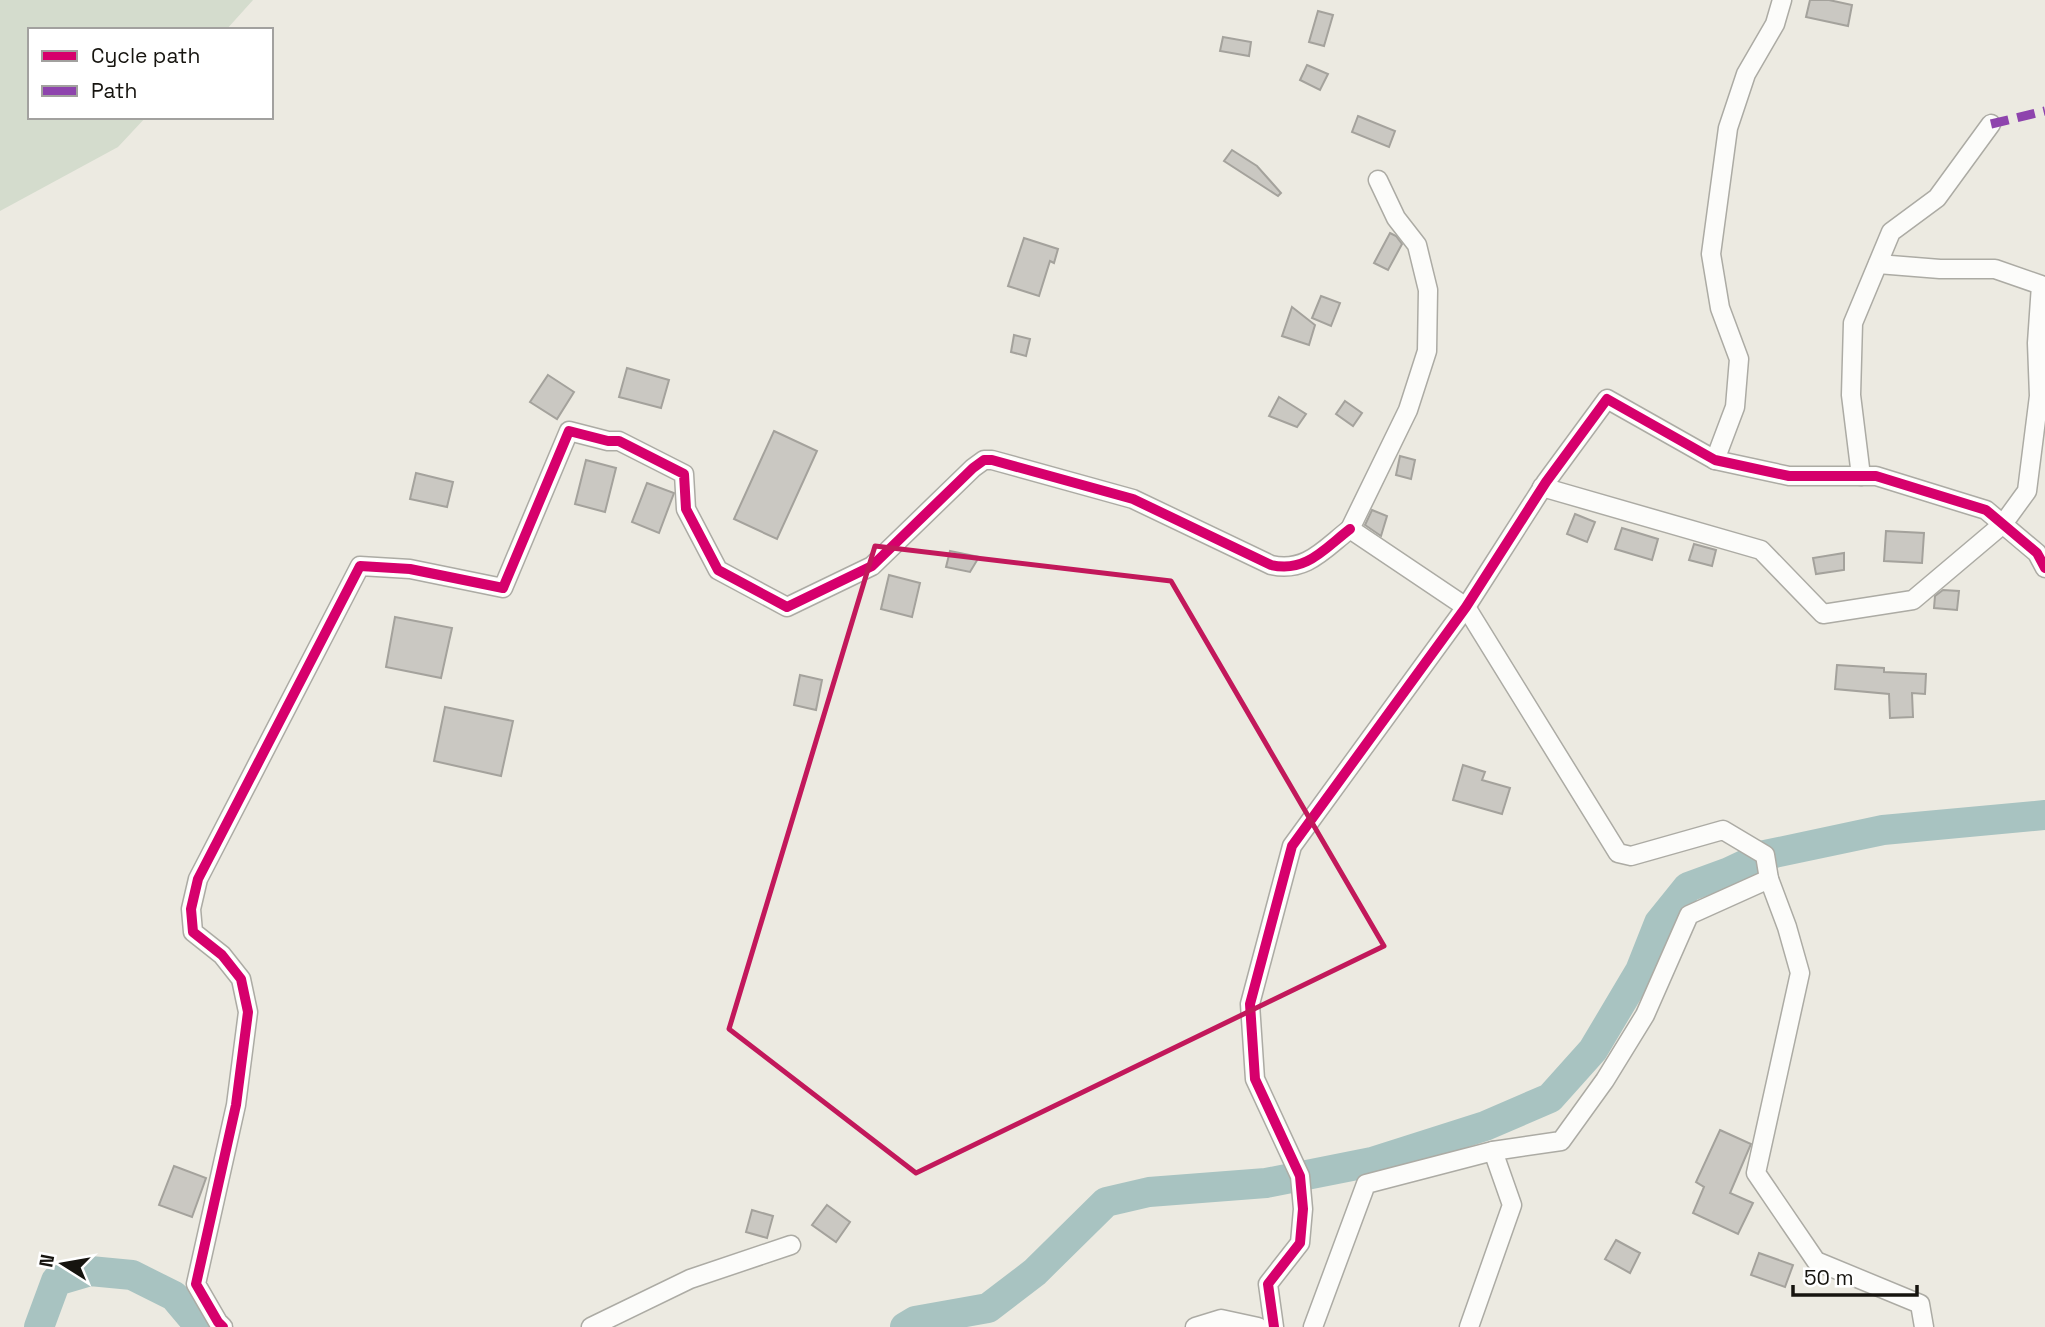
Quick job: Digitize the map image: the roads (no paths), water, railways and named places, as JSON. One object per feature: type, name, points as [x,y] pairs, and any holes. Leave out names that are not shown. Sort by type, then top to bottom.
[{"type":"street","points":[[1715,460],[1735,407],[1739,359],[1720,308],[1711,254],[1728,128],[1746,74],[1775,24],[1782,0]]},
{"type":"street","points":[[1861,476],[1851,395],[1853,323],[1891,232],[1937,198],[1991,124]]},
{"type":"street","points":[[223,1327],[196,1284],[236,1105],[248,1012],[241,979],[222,955],[193,932],[191,909],[198,879],[360,565],[410,569],[503,588],[569,430],[608,441],[619,441],[684,474],[686,509],[718,570],[787,607],[872,566],[984,460],[1133,499],[1271,565],[1285,568],[1306,564],[1350,529],[1408,410],[1427,351],[1428,290],[1417,245],[1396,218],[1378,180]]},
{"type":"street","points":[[1542,487],[1761,550],[1823,614],[1913,600],[2003,524],[2027,491],[2039,396],[2037,343],[2041,285],[1995,269],[1940,269],[1878,264]]},
{"type":"street","points":[[1275,1327],[1268,1284],[1300,1242],[1303,1209],[1300,1176],[1255,1079],[1250,1004],[1292,846],[1466,607],[1542,487],[1606,399],[1715,460],[1789,476],[1877,477],[1986,510],[2037,553],[2045,568]]},
{"type":"street","points":[[1350,529],[1466,607],[1618,853],[1631,856],[1723,830],[1765,855],[1769,879],[1800,973],[1756,1173],[1816,1261],[1920,1304],[1924,1327]]},
{"type":"street","points":[[1312,1327],[1366,1184],[1493,1151],[1560,1141],[1605,1080],[1645,1015],[1689,915],[1769,879]]},
{"type":"street","points":[[1469,1327],[1512,1205],[1493,1151]]},
{"type":"street","points":[[591,1327],[690,1279],[791,1245]]},
{"type":"street","points":[[1195,1327],[1221,1319],[1258,1327]]},
{"type":"waterway","points":[[905,1327],[915,1321],[988,1308],[1035,1272],[1106,1202],[1149,1192],[1266,1183],[1372,1162],[1485,1126],[1550,1098],[1593,1050],[1640,971],[1659,923],[1688,887],[1765,855],[1883,830],[2045,815]]},
{"type":"waterway","points":[[39,1327],[56,1281],[90,1271],[132,1275],[174,1296],[200,1327]]}]
